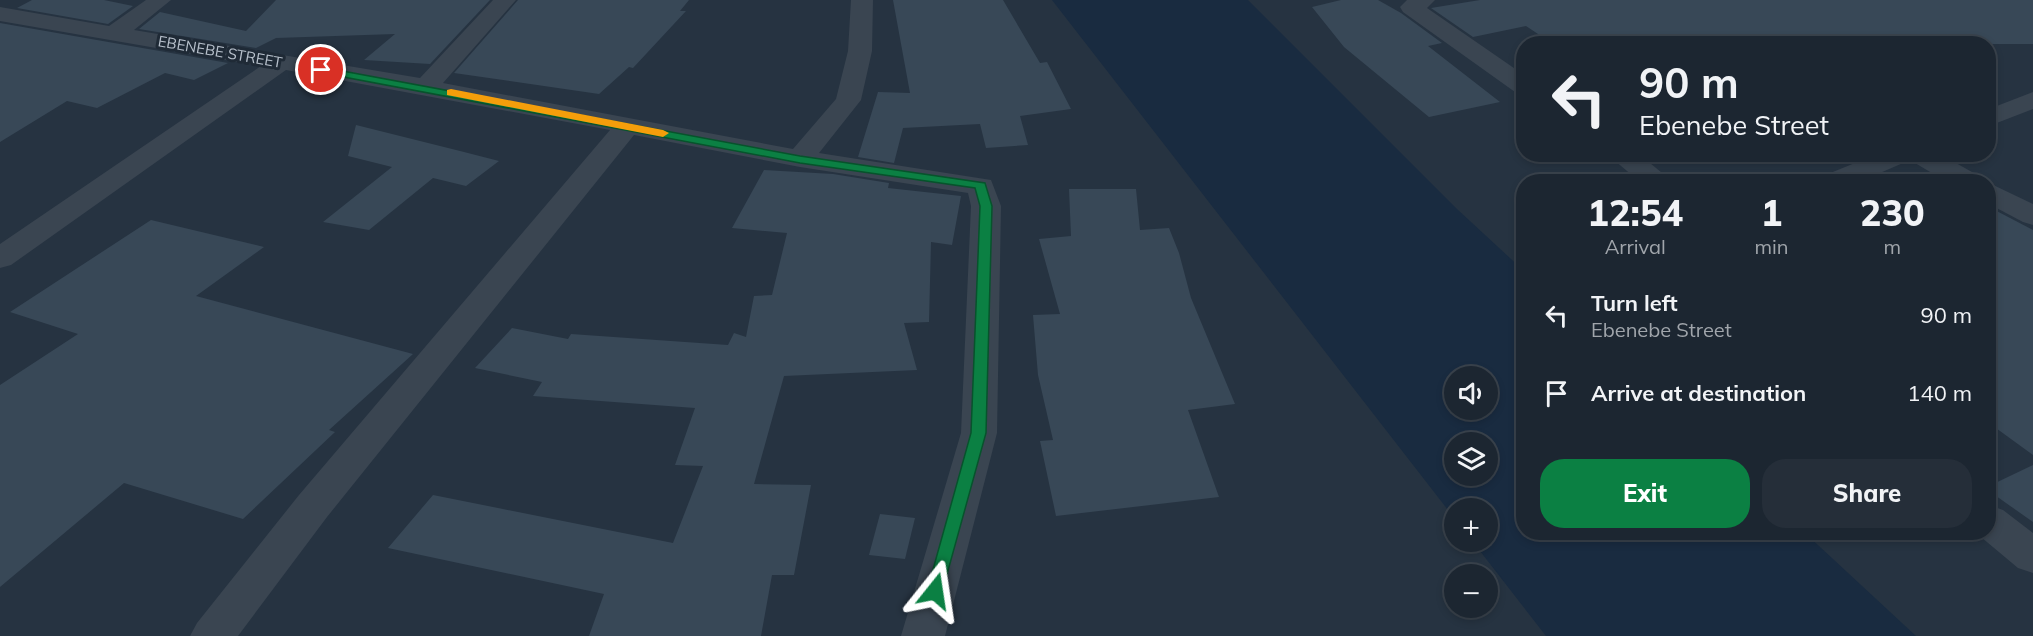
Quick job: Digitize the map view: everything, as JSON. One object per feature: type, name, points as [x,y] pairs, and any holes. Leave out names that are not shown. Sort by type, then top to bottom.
[{"type":"street","points":[[113,34],[160,0]]},
{"type":"street","points":[[426,87],[505,0]]},
{"type":"street","points":[[800,159],[848,100],[860,51],[862,0]]},
{"type":"street","points":[[1424,0],[1411,7],[1516,81]]},
{"type":"street","name":"EBENEBE STREET","points":[[0,14],[426,87],[627,128],[800,159],[981,186],[986,206],[978,433],[923,636]]},
{"type":"street","points":[[0,258],[281,63]]},
{"type":"street","points":[[1996,115],[2033,100]]},
{"type":"street","points":[[212,636],[313,506],[627,128]]},
{"type":"street","points":[[1631,162],[1648,174]]},
{"type":"street","points":[[1853,174],[1882,162]]},
{"type":"street","points":[[1933,162],[1955,174]]},
{"type":"street","points":[[1996,196],[2033,216]]},
{"type":"street","points":[[1996,527],[2033,556]]},
{"type":"water","points":[[1052,0],[1248,0],[1457,209],[1516,264],[1516,540],[1813,540],[1916,636],[1546,636],[1498,574],[1498,564],[1490,564],[1481,552],[1498,552],[1498,498],[1444,498],[1444,505]]},
{"type":"building","points":[[32,0],[104,0],[133,6],[108,24],[17,8]]},
{"type":"building","points":[[276,0],[490,0],[430,64],[364,60],[395,34],[276,38],[256,48],[139,29],[160,12],[246,31]]},
{"type":"building","points":[[518,0],[689,0],[680,11],[686,11],[633,68],[629,67],[599,94],[454,73]]},
{"type":"building","points":[[893,0],[1003,0],[1040,63],[1047,62],[1071,109],[1020,116],[1028,145],[986,148],[980,124],[903,128],[894,163],[858,157],[878,92],[910,93]]},
{"type":"building","points":[[1341,0],[1378,0],[1401,13],[1442,43],[1428,46],[1500,102],[1429,117],[1344,47],[1312,7]]},
{"type":"building","points":[[1480,0],[2033,0],[2033,44],[1996,44],[1996,36],[1541,36],[1526,26],[1473,37],[1431,8]]},
{"type":"building","points":[[0,23],[228,63],[194,80],[165,73],[97,108],[67,101],[0,142]]},
{"type":"building","points":[[356,125],[499,161],[466,186],[433,178],[369,230],[323,222],[392,167],[348,156]]},
{"type":"building","points":[[764,170],[833,174],[889,183],[888,188],[961,196],[952,245],[931,242],[929,322],[904,323],[917,370],[784,376],[754,484],[811,485],[794,575],[772,575],[761,636],[589,636],[604,594],[388,548],[433,495],[673,543],[703,466],[675,465],[695,408],[533,396],[542,382],[475,368],[512,328],[568,339],[571,334],[728,345],[734,333],[746,337],[754,296],[772,295],[787,233],[732,228]]},
{"type":"building","points":[[1069,189],[1136,189],[1140,230],[1169,228],[1179,253],[1191,298],[1235,404],[1188,410],[1219,497],[1056,516],[1040,441],[1053,440],[1038,375],[1033,315],[1060,314],[1039,239],[1071,236]]},
{"type":"building","points":[[1996,211],[2033,230],[2033,455],[1996,428]]},
{"type":"building","points":[[151,220],[264,247],[196,296],[413,354],[329,430],[335,432],[243,519],[124,483],[0,587],[0,385],[78,334],[10,312]]},
{"type":"building","points":[[2033,465],[2033,522],[1996,496],[1996,483]]},
{"type":"building","points":[[880,514],[915,518],[905,559],[869,555]]},
{"type":"slow traffic","points":[[451,92],[627,128],[663,133]]},
{"type":"route","points":[[321,70],[426,87],[627,128],[800,159],[981,186],[986,206],[978,433],[935,591]]}]
